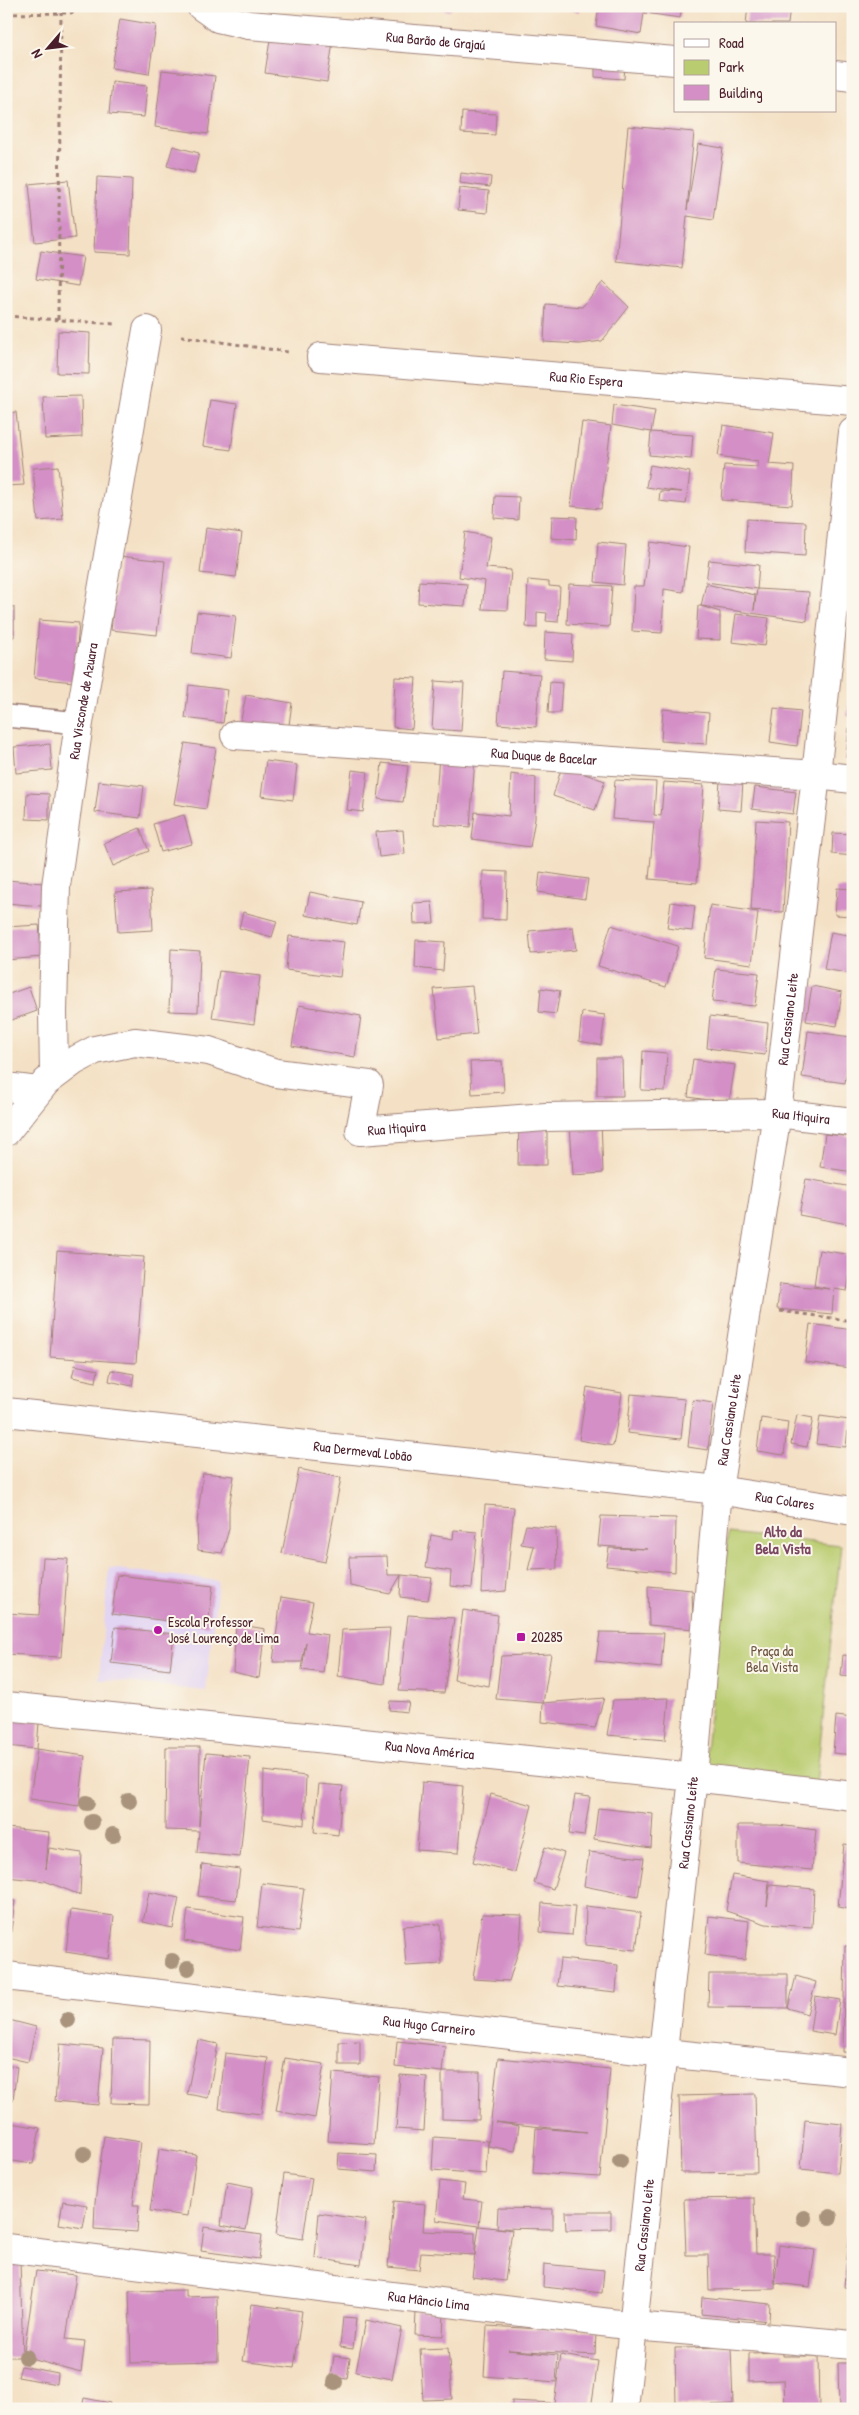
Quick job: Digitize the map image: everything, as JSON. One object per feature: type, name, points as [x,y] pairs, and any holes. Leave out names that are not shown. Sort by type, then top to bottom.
[{"type":"street","name":"Rua Barão de Grajaú","points":[[201,6],[218,18],[249,25],[674,62]]},
{"type":"street","points":[[836,75],[853,77]]},
{"type":"street","name":"Rua Visconde de Azuara","points":[[46,1083],[53,1012],[56,886],[79,723],[147,330]]},
{"type":"street","name":"Rua Rio Espera","points":[[321,357],[853,401]]},
{"type":"street","name":"Rua Cassiano Leite","points":[[624,2409],[693,1778],[718,1490],[777,1113],[853,432]]},
{"type":"street","name":"Rua Duque de Bacelar","points":[[235,735],[816,774],[853,779]]},
{"type":"street","name":"Rua Itiquira","points":[[6,1132],[46,1083],[74,1061],[95,1050],[135,1042],[209,1051],[276,1073],[369,1085],[360,1131],[546,1117],[777,1113],[853,1122]]},
{"type":"street","points":[[6,1087],[46,1083]]},
{"type":"street","name":"Rua Dermeval Lobão","points":[[6,1412],[718,1490]]},
{"type":"street","name":"Rua Colares","points":[[718,1490],[853,1511]]},
{"type":"street","name":"Rua Nova América","points":[[6,1706],[853,1796]]},
{"type":"street","name":"Rua Hugo Carneiro","points":[[6,1976],[664,2053],[853,2072]]},
{"type":"street","name":"Rua Mâncio Lima","points":[[6,2248],[634,2326],[853,2345]]},
{"type":"lane","points":[[6,716],[79,723]]},
{"type":"path","points":[[6,14],[61,13],[97,6]]},
{"type":"path","points":[[58,319],[61,13]]},
{"type":"path","points":[[747,1307],[853,1321]]},
{"type":"shaded area","name":"Escola Professor José Lourenço de Lima","points":[[109,1568],[218,1581],[206,1691],[99,1679]]},
{"type":"green space","name":"Praça da Bela Vista","points":[[728,1533],[841,1545],[816,1784],[704,1772]]},
{"type":"building","points":[[429,6],[451,6],[450,11]]},
{"type":"building","points":[[550,6],[580,6],[580,12]]},
{"type":"building","points":[[599,6],[645,6],[641,34],[596,26]]},
{"type":"building","points":[[646,6],[682,6],[680,18],[645,13]]},
{"type":"building","points":[[748,6],[790,6],[788,22],[746,22]]},
{"type":"building","points":[[120,19],[156,25],[149,74],[112,68]]},
{"type":"building","points":[[271,33],[333,42],[327,82],[265,73]]},
{"type":"building","points":[[595,64],[625,66],[624,79],[595,77]]},
{"type":"building","points":[[162,70],[215,76],[208,134],[155,127]]},
{"type":"building","points":[[112,82],[147,86],[144,117],[109,114]]},
{"type":"building","points":[[462,112],[496,114],[495,135],[461,133]]},
{"type":"building","points":[[628,126],[694,132],[687,210],[698,144],[723,148],[713,220],[687,216],[682,268],[616,261]]},
{"type":"building","points":[[173,146],[199,153],[194,173],[167,166]]},
{"type":"building","points":[[461,173],[491,177],[490,187],[460,183]]},
{"type":"building","points":[[97,177],[132,179],[130,254],[94,252]]},
{"type":"building","points":[[68,180],[75,238],[35,242],[29,184]]},
{"type":"building","points":[[460,188],[489,191],[487,213],[458,210]]},
{"type":"building","points":[[6,208],[9,208],[12,245],[6,245]]},
{"type":"building","points":[[41,251],[83,257],[78,286],[36,279]]},
{"type":"building","points":[[603,282],[629,307],[602,341],[580,344],[544,342],[546,304],[582,307]]},
{"type":"building","points":[[58,331],[90,333],[89,374],[57,373]]},
{"type":"building","points":[[81,396],[82,437],[45,439],[43,397]]},
{"type":"building","points":[[210,400],[237,404],[231,450],[203,446]]},
{"type":"building","points":[[614,405],[655,411],[651,432],[612,425]]},
{"type":"building","points":[[16,412],[24,485],[6,486],[6,413]]},
{"type":"building","points":[[582,422],[611,426],[601,509],[571,506]]},
{"type":"building","points":[[723,425],[774,433],[769,464],[794,466],[792,505],[721,500],[724,465],[758,467],[758,462],[718,456]]},
{"type":"building","points":[[651,432],[693,435],[691,459],[649,455]]},
{"type":"building","points":[[650,465],[690,472],[686,504],[659,501],[660,491],[682,492],[646,487]]},
{"type":"building","points":[[58,466],[63,519],[38,521],[33,468]]},
{"type":"building","points":[[495,496],[519,497],[518,520],[494,518]]},
{"type":"building","points":[[552,516],[577,517],[576,540],[551,538]]},
{"type":"building","points":[[747,519],[806,522],[805,556],[745,552]]},
{"type":"building","points":[[206,528],[242,533],[236,577],[200,573]]},
{"type":"building","points":[[465,532],[491,537],[486,568],[511,570],[508,610],[482,609],[485,581],[459,577]]},
{"type":"building","points":[[598,542],[626,545],[623,585],[595,582]]},
{"type":"building","points":[[650,542],[689,547],[683,592],[664,589],[662,633],[632,631],[634,586],[644,586]]},
{"type":"building","points":[[119,556],[165,561],[157,635],[111,630]]},
{"type":"building","points":[[709,560],[759,565],[757,589],[706,582]]},
{"type":"building","points":[[528,580],[549,582],[549,586],[560,587],[558,622],[546,621],[547,613],[537,612],[537,628],[526,627]]},
{"type":"building","points":[[419,581],[467,584],[465,606],[418,603]]},
{"type":"building","points":[[569,584],[612,586],[609,627],[567,624]]},
{"type":"building","points":[[706,584],[755,595],[754,611],[757,589],[809,592],[807,621],[701,606]]},
{"type":"building","points":[[698,606],[720,612],[720,640],[696,639]]},
{"type":"building","points":[[6,607],[14,607],[14,637],[6,637]]},
{"type":"building","points":[[197,612],[236,616],[231,658],[192,653]]},
{"type":"building","points":[[736,614],[769,618],[765,646],[732,642]]},
{"type":"building","points":[[39,620],[79,623],[74,682],[34,678]]},
{"type":"building","points":[[545,632],[573,634],[572,661],[544,659]]},
{"type":"building","points":[[502,671],[540,674],[536,727],[498,724]]},
{"type":"building","points":[[395,677],[416,678],[412,729],[393,727]]},
{"type":"building","points":[[435,681],[464,683],[461,731],[432,729]]},
{"type":"building","points":[[550,682],[562,683],[560,713],[548,713]]},
{"type":"building","points":[[853,684],[853,717],[847,716]]},
{"type":"building","points":[[189,685],[228,690],[223,723],[185,718]]},
{"type":"building","points":[[246,695],[292,703],[288,732],[240,724]]},
{"type":"building","points":[[774,708],[801,711],[797,746],[770,742]]},
{"type":"building","points":[[663,709],[709,713],[707,744],[661,741]]},
{"type":"building","points":[[849,728],[853,728],[853,758],[846,757]]},
{"type":"building","points":[[185,743],[216,748],[206,809],[174,804]]},
{"type":"building","points":[[50,744],[52,770],[16,773],[14,747]]},
{"type":"building","points":[[439,756],[475,759],[470,827],[434,824]]},
{"type":"building","points":[[266,761],[297,765],[293,800],[261,796]]},
{"type":"building","points":[[382,763],[408,766],[403,802],[378,799]]},
{"type":"building","points":[[562,766],[605,781],[595,810],[553,796]]},
{"type":"building","points":[[352,770],[368,772],[363,812],[347,810]]},
{"type":"building","points":[[511,774],[536,778],[535,819],[530,847],[472,839],[475,812],[509,816]]},
{"type":"building","points":[[615,780],[656,782],[654,815],[661,816],[664,782],[704,785],[697,883],[649,879],[654,822],[612,819]]},
{"type":"building","points":[[99,781],[144,786],[140,818],[95,812]]},
{"type":"building","points":[[720,781],[743,782],[741,811],[718,809]]},
{"type":"building","points":[[755,787],[796,792],[793,814],[752,809]]},
{"type":"building","points":[[27,793],[49,794],[49,820],[26,819]]},
{"type":"building","points":[[184,815],[192,844],[161,852],[153,824]]},
{"type":"building","points":[[756,820],[788,822],[783,912],[751,910]]},
{"type":"building","points":[[140,828],[149,851],[113,866],[104,843]]},
{"type":"building","points":[[403,830],[405,854],[379,857],[376,832]]},
{"type":"building","points":[[833,833],[853,834],[853,856],[832,854]]},
{"type":"building","points":[[483,871],[507,872],[506,920],[482,919]]},
{"type":"building","points":[[540,872],[588,879],[585,899],[538,892]]},
{"type":"building","points":[[6,880],[43,883],[41,906],[6,903]]},
{"type":"building","points":[[837,888],[853,889],[853,916],[835,915]]},
{"type":"building","points":[[151,890],[153,930],[118,932],[115,892]]},
{"type":"building","points":[[310,892],[361,902],[357,925],[305,915]]},
{"type":"building","points":[[432,902],[434,923],[414,924],[413,903]]},
{"type":"building","points":[[671,902],[695,906],[692,931],[667,928]]},
{"type":"building","points":[[710,905],[758,912],[752,964],[704,958]]},
{"type":"building","points":[[243,912],[277,921],[272,937],[239,928]]},
{"type":"building","points":[[39,925],[42,957],[6,960],[6,927]]},
{"type":"building","points":[[611,925],[678,946],[666,987],[598,966]]},
{"type":"building","points":[[573,927],[576,950],[531,954],[529,931]]},
{"type":"building","points":[[831,932],[853,936],[852,974],[824,969]]},
{"type":"building","points":[[289,936],[344,942],[340,977],[286,970]]},
{"type":"building","points":[[416,940],[445,942],[443,971],[415,968]]},
{"type":"building","points":[[171,949],[200,951],[198,1012],[169,1011]]},
{"type":"building","points":[[716,969],[759,973],[755,1006],[712,1002]]},
{"type":"building","points":[[219,971],[260,976],[254,1024],[212,1018]]},
{"type":"building","points":[[472,986],[477,1034],[439,1038],[434,989]]},
{"type":"building","points":[[812,986],[842,992],[837,1026],[806,1021]]},
{"type":"building","points":[[29,987],[37,1011],[6,1022],[6,995]]},
{"type":"building","points":[[541,988],[560,991],[556,1014],[539,1012]]},
{"type":"building","points":[[299,1005],[361,1016],[355,1057],[292,1046]]},
{"type":"building","points":[[582,1012],[605,1015],[601,1045],[579,1041]]},
{"type":"building","points":[[710,1016],[768,1023],[765,1055],[707,1048]]},
{"type":"building","points":[[808,1031],[851,1037],[845,1083],[802,1077]]},
{"type":"building","points":[[643,1051],[667,1053],[665,1091],[641,1090]]},
{"type":"building","points":[[597,1058],[622,1058],[623,1096],[597,1096]]},
{"type":"building","points":[[693,1059],[735,1065],[729,1103],[688,1097]]},
{"type":"building","points":[[502,1061],[504,1092],[472,1094],[470,1062]]},
{"type":"building","points":[[519,1121],[547,1122],[547,1165],[518,1165]]},
{"type":"building","points":[[601,1121],[603,1173],[573,1175],[570,1123]]},
{"type":"building","points":[[825,1134],[853,1137],[853,1172],[820,1167]]},
{"type":"building","points":[[806,1179],[853,1187],[853,1225],[799,1215]]},
{"type":"building","points":[[819,1250],[853,1255],[847,1291],[834,1289],[832,1314],[777,1309],[780,1284],[830,1289],[814,1286]]},
{"type":"building","points":[[57,1251],[144,1257],[136,1363],[50,1357]]},
{"type":"building","points":[[810,1324],[853,1330],[850,1368],[805,1362]]},
{"type":"building","points":[[75,1365],[98,1370],[96,1382],[72,1377]]},
{"type":"building","points":[[111,1370],[134,1374],[132,1386],[109,1381]]},
{"type":"building","points":[[587,1387],[622,1393],[613,1446],[579,1440]]},
{"type":"building","points":[[631,1394],[685,1399],[681,1439],[627,1433]]},
{"type":"building","points":[[693,1400],[713,1403],[708,1450],[688,1447]]},
{"type":"building","points":[[797,1415],[813,1418],[807,1447],[791,1444]]},
{"type":"building","points":[[820,1416],[849,1420],[846,1447],[816,1444]]},
{"type":"building","points":[[761,1418],[788,1422],[784,1455],[757,1451]]},
{"type":"building","points":[[299,1469],[341,1478],[325,1562],[282,1553]]},
{"type":"building","points":[[203,1473],[234,1476],[229,1507],[229,1529],[222,1553],[198,1550],[197,1523]]},
{"type":"building","points":[[485,1505],[514,1507],[506,1591],[481,1593]]},
{"type":"building","points":[[601,1516],[676,1518],[675,1572],[606,1566],[609,1548],[648,1549],[598,1546]]},
{"type":"building","points":[[526,1525],[556,1528],[557,1569],[528,1570],[534,1546],[521,1544]]},
{"type":"building","points":[[454,1530],[477,1532],[472,1588],[450,1586],[451,1571],[426,1567],[431,1535],[453,1539]]},
{"type":"building","points":[[387,1556],[388,1575],[401,1575],[390,1594],[350,1586],[349,1557]]},
{"type":"building","points":[[43,1558],[68,1559],[61,1657],[6,1654],[6,1613],[39,1615]]},
{"type":"building","points":[[117,1575],[213,1586],[208,1626],[112,1614]]},
{"type":"building","points":[[401,1575],[432,1578],[428,1600],[400,1597]]},
{"type":"building","points":[[648,1586],[692,1590],[693,1629],[649,1625]]},
{"type":"building","points":[[281,1597],[313,1602],[307,1632],[328,1635],[323,1673],[302,1670],[306,1642],[302,1662],[273,1662]]},
{"type":"building","points":[[463,1610],[498,1615],[489,1686],[454,1680]]},
{"type":"building","points":[[408,1615],[454,1618],[444,1693],[399,1691]]},
{"type":"building","points":[[236,1624],[265,1629],[259,1678],[233,1672]]},
{"type":"building","points":[[115,1627],[174,1634],[170,1670],[111,1663]]},
{"type":"building","points":[[390,1628],[385,1684],[338,1676],[342,1630]]},
{"type":"building","points":[[600,1632],[664,1633],[661,1668],[596,1661]]},
{"type":"building","points":[[551,1654],[543,1703],[496,1699],[501,1656]]},
{"type":"building","points":[[843,1655],[853,1656],[853,1677],[841,1676]]},
{"type":"building","points":[[604,1698],[595,1728],[542,1722],[543,1703]]},
{"type":"building","points":[[669,1698],[665,1740],[607,1735],[613,1700]]},
{"type":"building","points":[[390,1701],[409,1702],[407,1712],[389,1710]]},
{"type":"building","points":[[836,1716],[853,1718],[853,1755],[833,1753]]},
{"type":"building","points":[[6,1719],[39,1722],[37,1749],[6,1746]]},
{"type":"building","points":[[166,1747],[200,1747],[199,1826],[206,1753],[250,1757],[240,1857],[197,1853],[199,1831],[165,1830]]},
{"type":"building","points":[[37,1749],[85,1756],[79,1806],[30,1799]]},
{"type":"building","points":[[264,1771],[306,1776],[304,1825],[263,1819]]},
{"type":"building","points":[[422,1782],[463,1786],[458,1853],[417,1850]]},
{"type":"building","points":[[319,1784],[343,1786],[338,1835],[314,1832]]},
{"type":"building","points":[[491,1794],[532,1805],[515,1872],[473,1862]]},
{"type":"building","points":[[575,1795],[590,1797],[584,1836],[569,1834]]},
{"type":"building","points":[[598,1808],[653,1814],[651,1848],[594,1839]]},
{"type":"building","points":[[738,1825],[778,1825],[816,1830],[812,1870],[738,1863]]},
{"type":"building","points":[[6,1828],[49,1832],[46,1869],[49,1848],[82,1853],[80,1895],[45,1881],[6,1877]]},
{"type":"building","points":[[844,1844],[853,1845],[853,1910],[838,1907]]},
{"type":"building","points":[[545,1847],[564,1853],[553,1889],[534,1883]]},
{"type":"building","points":[[589,1852],[644,1858],[638,1897],[584,1886]]},
{"type":"building","points":[[202,1864],[240,1869],[236,1900],[198,1896]]},
{"type":"building","points":[[732,1875],[769,1881],[767,1906],[770,1885],[814,1889],[812,1927],[766,1924],[726,1911]]},
{"type":"building","points":[[262,1883],[304,1888],[298,1932],[257,1927]]},
{"type":"building","points":[[149,1892],[179,1898],[173,1928],[143,1922]]},
{"type":"building","points":[[6,1900],[15,1901],[9,1946],[6,1946]]},
{"type":"building","points":[[542,1903],[575,1906],[572,1935],[540,1932]]},
{"type":"building","points":[[586,1906],[641,1913],[636,1950],[585,1945]]},
{"type":"building","points":[[188,1909],[244,1917],[240,1950],[184,1941]]},
{"type":"building","points":[[71,1910],[114,1916],[109,1959],[66,1952]]},
{"type":"building","points":[[482,1914],[522,1915],[520,1945],[509,1981],[473,1979]]},
{"type":"building","points":[[709,1916],[749,1921],[745,1960],[705,1955]]},
{"type":"building","points":[[440,1924],[442,1964],[406,1966],[403,1926]]},
{"type":"building","points":[[845,1946],[853,1946],[853,2053],[843,2052]]},
{"type":"building","points":[[560,1959],[618,1965],[616,1992],[557,1986]]},
{"type":"building","points":[[709,1974],[788,1974],[788,2008],[708,2007]]},
{"type":"building","points":[[796,1976],[816,1982],[807,2014],[788,2008]]},
{"type":"building","points":[[815,1996],[840,2000],[835,2035],[810,2031]]},
{"type":"building","points":[[9,2020],[36,2027],[28,2062],[6,2057]]},
{"type":"building","points":[[113,2039],[150,2040],[149,2104],[111,2103]]},
{"type":"building","points":[[198,2040],[218,2044],[208,2098],[187,2094]]},
{"type":"building","points":[[360,2041],[360,2065],[339,2065],[339,2042]]},
{"type":"building","points":[[397,2041],[445,2046],[442,2072],[395,2067]]},
{"type":"building","points":[[60,2044],[103,2048],[98,2105],[55,2101]]},
{"type":"building","points":[[225,2053],[268,2058],[261,2114],[219,2109]]},
{"type":"building","points":[[285,2058],[324,2064],[315,2118],[276,2111]]},
{"type":"building","points":[[498,2058],[610,2069],[600,2177],[533,2173],[536,2128],[587,2132],[496,2122],[519,2126],[515,2151],[488,2146]]},
{"type":"building","points":[[6,2065],[17,2067],[13,2100],[6,2099]]},
{"type":"building","points":[[442,2072],[480,2072],[479,2120],[442,2119]]},
{"type":"building","points":[[333,2073],[379,2077],[374,2144],[328,2141]]},
{"type":"building","points":[[400,2075],[427,2077],[424,2131],[396,2129]]},
{"type":"building","points":[[755,2094],[757,2172],[681,2173],[679,2096]]},
{"type":"building","points":[[805,2120],[842,2124],[838,2173],[801,2169]]},
{"type":"building","points":[[6,2122],[40,2128],[33,2164],[6,2160]]},
{"type":"building","points":[[104,2136],[141,2142],[133,2205],[139,2205],[137,2232],[94,2229],[95,2202]]},
{"type":"building","points":[[434,2137],[488,2141],[486,2174],[432,2170]]},
{"type":"building","points":[[159,2149],[196,2155],[188,2216],[150,2211]]},
{"type":"building","points":[[339,2153],[377,2155],[376,2172],[338,2169]]},
{"type":"building","points":[[284,2174],[312,2178],[303,2239],[276,2235]]},
{"type":"building","points":[[440,2181],[465,2184],[463,2199],[482,2201],[479,2226],[436,2220]]},
{"type":"building","points":[[227,2182],[253,2187],[246,2230],[221,2225]]},
{"type":"building","points":[[754,2198],[756,2254],[774,2254],[775,2289],[709,2290],[708,2255],[686,2255],[684,2199]]},
{"type":"building","points":[[63,2201],[87,2205],[83,2228],[59,2224]]},
{"type":"building","points":[[394,2201],[425,2204],[423,2231],[475,2233],[475,2255],[421,2252],[419,2270],[388,2267]]},
{"type":"building","points":[[498,2208],[553,2209],[553,2229],[497,2228]]},
{"type":"building","points":[[565,2212],[611,2212],[611,2229],[566,2230]]},
{"type":"building","points":[[319,2213],[366,2220],[361,2265],[315,2258]]},
{"type":"building","points":[[479,2226],[512,2230],[505,2281],[472,2277]]},
{"type":"building","points":[[204,2227],[262,2235],[259,2259],[201,2251]]},
{"type":"building","points":[[849,2237],[853,2237],[853,2288],[844,2287]]},
{"type":"building","points":[[779,2245],[815,2250],[810,2287],[775,2283]]},
{"type":"building","points":[[20,2260],[23,2357],[6,2357],[6,2261]]},
{"type":"building","points":[[544,2264],[604,2270],[602,2293],[543,2287]]},
{"type":"building","points":[[36,2271],[76,2275],[66,2339],[85,2341],[81,2372],[23,2357]]},
{"type":"building","points":[[186,2290],[186,2297],[217,2296],[218,2361],[131,2363],[129,2291]]},
{"type":"building","points":[[702,2297],[770,2304],[769,2321],[701,2314]]},
{"type":"building","points":[[252,2304],[302,2311],[294,2368],[243,2361]]},
{"type":"building","points":[[416,2311],[444,2312],[443,2336],[415,2335]]},
{"type":"building","points":[[343,2317],[356,2318],[353,2349],[340,2347]]},
{"type":"building","points":[[366,2320],[402,2328],[392,2379],[356,2372]]},
{"type":"building","points":[[487,2326],[596,2332],[595,2355],[508,2350],[558,2355],[556,2382],[484,2376]]},
{"type":"building","points":[[731,2347],[733,2404],[676,2406],[675,2348]]},
{"type":"building","points":[[448,2348],[452,2399],[423,2400],[420,2349]]},
{"type":"building","points":[[783,2352],[783,2356],[818,2356],[819,2409],[785,2409],[784,2380],[749,2381],[749,2353]]},
{"type":"building","points":[[561,2355],[598,2361],[591,2409],[564,2405],[564,2409],[512,2409],[512,2401],[554,2403]]},
{"type":"building","points":[[334,2356],[350,2358],[347,2379],[331,2377]]},
{"type":"building","points":[[838,2363],[853,2363],[853,2409],[839,2409]]},
{"type":"building","points":[[21,2366],[58,2373],[57,2384],[18,2377]]},
{"type":"building","points":[[84,2398],[110,2403],[109,2409],[82,2409]]},
{"type":"place","name":"Escola Professor José Lourenço de Lima","points":[[158,1630]]},
{"type":"place","name":"20285","points":[[521,1637]]},
{"type":"district","name":"Alto da Bela Vista","points":[[783,1540]]}]
